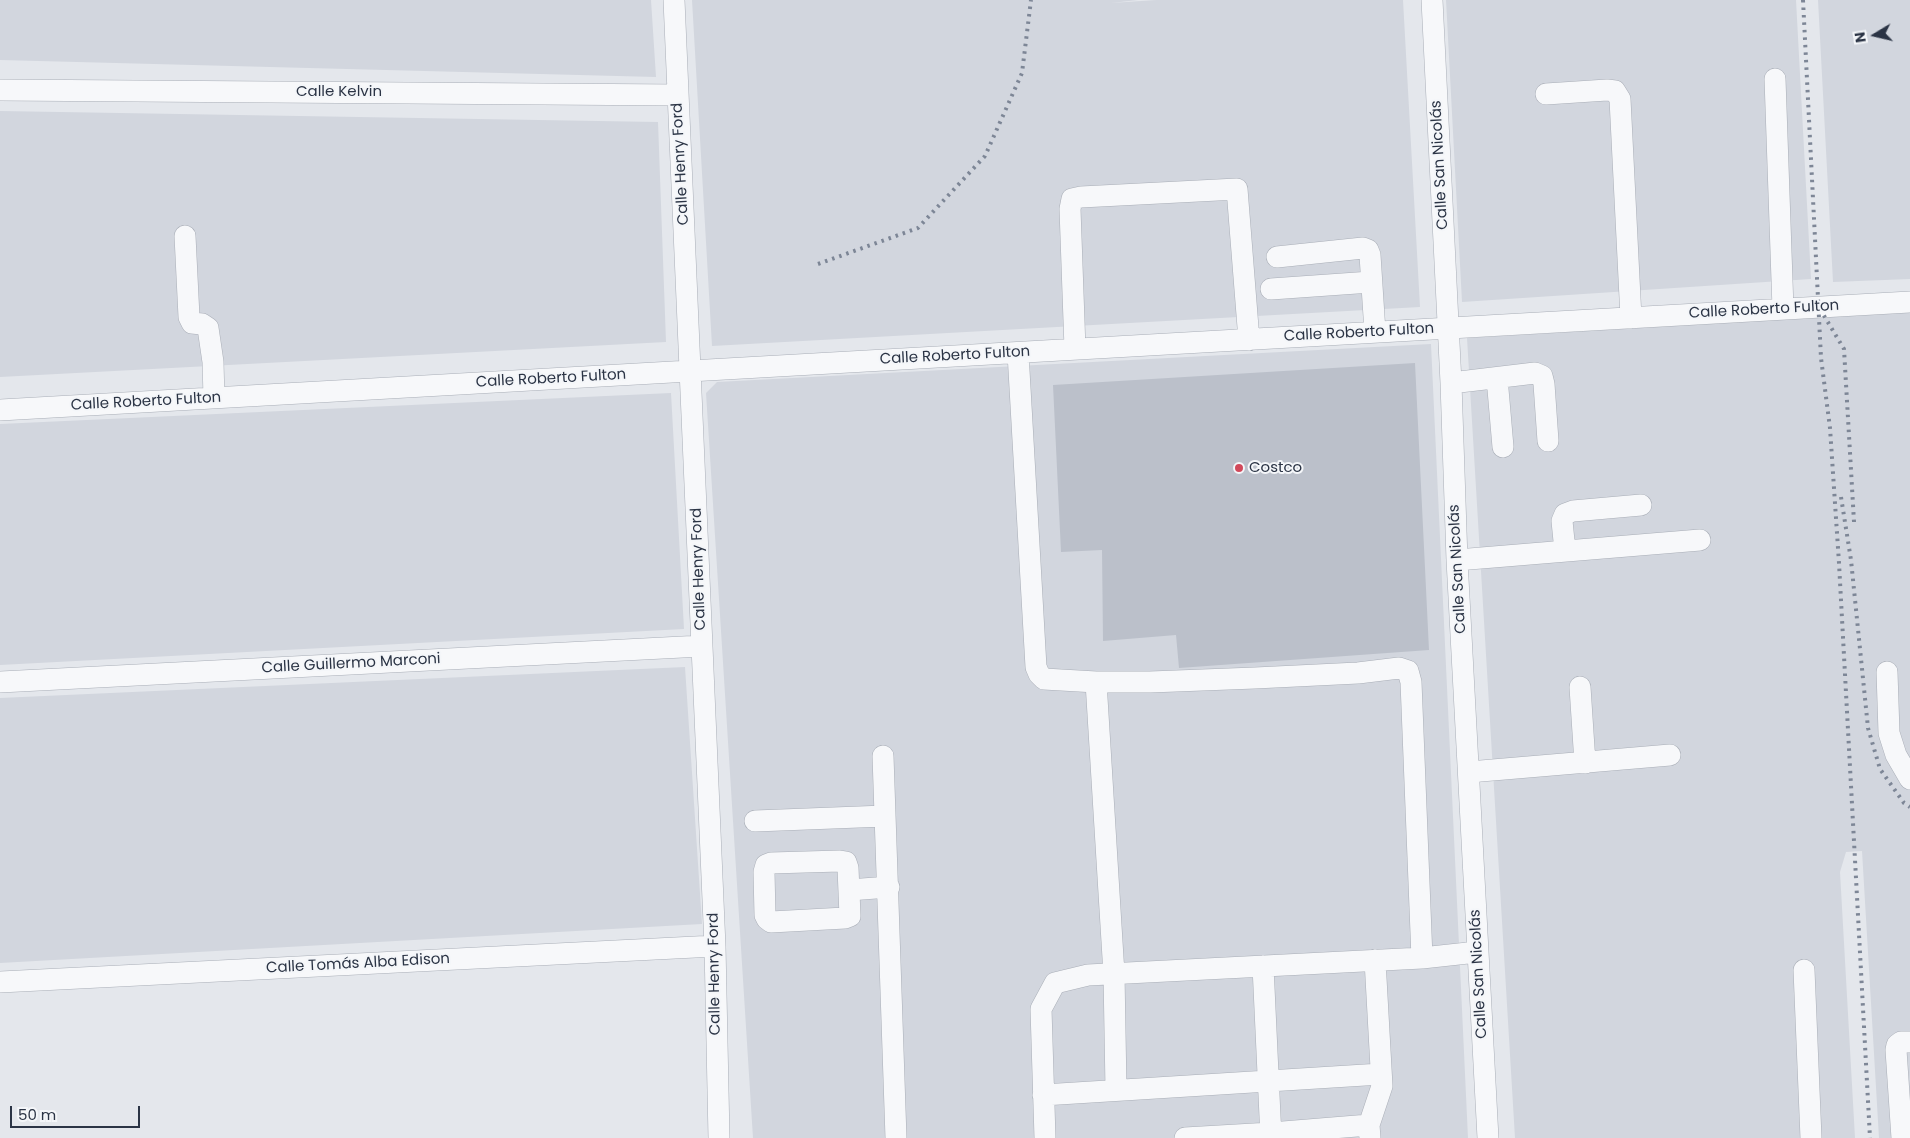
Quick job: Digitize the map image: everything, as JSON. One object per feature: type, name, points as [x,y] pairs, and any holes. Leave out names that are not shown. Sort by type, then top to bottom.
[{"type":"street","name":"Calle Henry Ford","points":[[674,0],[715,946],[719,1138]]},
{"type":"street","name":"Calle San Nicolás","points":[[1432,0],[1451,383],[1457,560],[1488,1138]]},
{"type":"street","points":[[1775,79],[1783,309]]},
{"type":"street","name":"Calle Kelvin","points":[[0,90],[678,94]]},
{"type":"street","points":[[1546,94],[1607,90],[1614,91],[1620,99],[1631,318]]},
{"type":"street","points":[[1075,350],[1070,209],[1072,199],[1081,197],[1237,189],[1249,340]]},
{"type":"street","points":[[185,236],[189,318],[192,323],[202,324],[208,328],[213,362],[214,398]]},
{"type":"street","points":[[1277,257],[1363,248],[1368,250],[1370,255],[1375,332]]},
{"type":"street","points":[[1271,289],[1371,282]]},
{"type":"street","name":"Calle Roberto Fulton","points":[[0,410],[1910,302]]},
{"type":"street","points":[[1018,353],[1036,667],[1039,674],[1044,679],[1096,682],[1150,682],[1358,673],[1399,668],[1408,671],[1412,682],[1422,958]]},
{"type":"street","points":[[1451,383],[1535,374],[1542,376],[1548,441]]},
{"type":"street","points":[[1497,378],[1503,447]]},
{"type":"street","points":[[1565,551],[1562,521],[1565,514],[1573,511],[1641,505]]},
{"type":"street","points":[[1457,560],[1700,540]]},
{"type":"street","name":"Calle Guillermo Marconi","points":[[0,682],[702,646]]},
{"type":"street","points":[[1887,672],[1889,733],[1896,754],[1910,779]]},
{"type":"street","points":[[1096,682],[1114,974],[1116,1089]]},
{"type":"street","points":[[1580,688],[1584,763]]},
{"type":"street","points":[[883,756],[889,887],[896,1138]]},
{"type":"street","points":[[1469,772],[1670,756]]},
{"type":"street","points":[[755,821],[885,816]]},
{"type":"street","points":[[840,860],[846,862],[848,868],[848,890],[850,916],[846,918],[771,922],[765,915],[764,872],[766,865],[771,863],[840,860]]},
{"type":"street","points":[[848,890],[889,887]]},
{"type":"street","name":"Calle Tomás Alba Edison","points":[[0,982],[715,946]]},
{"type":"street","points":[[1045,1138],[1041,1009],[1055,983],[1088,975],[1422,958],[1477,952]]},
{"type":"street","points":[[1185,1138],[1370,1132],[1382,1086],[1375,960]]},
{"type":"street","points":[[1263,966],[1271,1136]]},
{"type":"street","points":[[1804,970],[1812,1138]]},
{"type":"street","points":[[1902,1138],[1896,1050],[1897,1045],[1901,1042],[1910,1042]]},
{"type":"street","points":[[1043,1094],[1381,1074]]},
{"type":"shaded area","points":[[0,0],[651,0],[656,77],[0,60]]},
{"type":"shaded area","points":[[692,0],[1138,0],[1111,3],[1156,0],[1403,0],[1420,307],[712,346]]},
{"type":"shaded area","points":[[1446,0],[1796,0],[1811,279],[1462,302]]},
{"type":"shaded area","points":[[1818,0],[1910,0],[1910,279],[1833,282]]},
{"type":"shaded area","points":[[0,111],[658,122],[666,342],[0,377]]},
{"type":"shaded area","points":[[1910,312],[1910,1138],[1879,1138],[1862,851],[1846,852],[1840,872],[1855,1138],[1515,1138],[1467,338]]},
{"type":"shaded area","points":[[1431,344],[1468,1138],[753,1138],[706,393],[717,382]]},
{"type":"shaded area","points":[[671,393],[684,629],[0,665],[0,424]]},
{"type":"shaded area","points":[[685,667],[702,924],[0,963],[0,698]]},
{"type":"building","name":"Costco","points":[[1415,363],[1429,650],[1179,668],[1176,635],[1103,641],[1102,550],[1061,552],[1053,385]]},
{"type":"railway","points":[[818,264],[918,228],[985,156],[1022,73],[1031,0]]},
{"type":"railway","points":[[1803,0],[1821,358],[1830,428],[1839,563],[1870,1138]]},
{"type":"railway","points":[[1820,309],[1844,349],[1854,522]]},
{"type":"railway","points":[[1841,497],[1851,560],[1868,728],[1880,769],[1904,803],[1910,807]]},
{"type":"place","name":"Costco","points":[[1239,468]]}]
